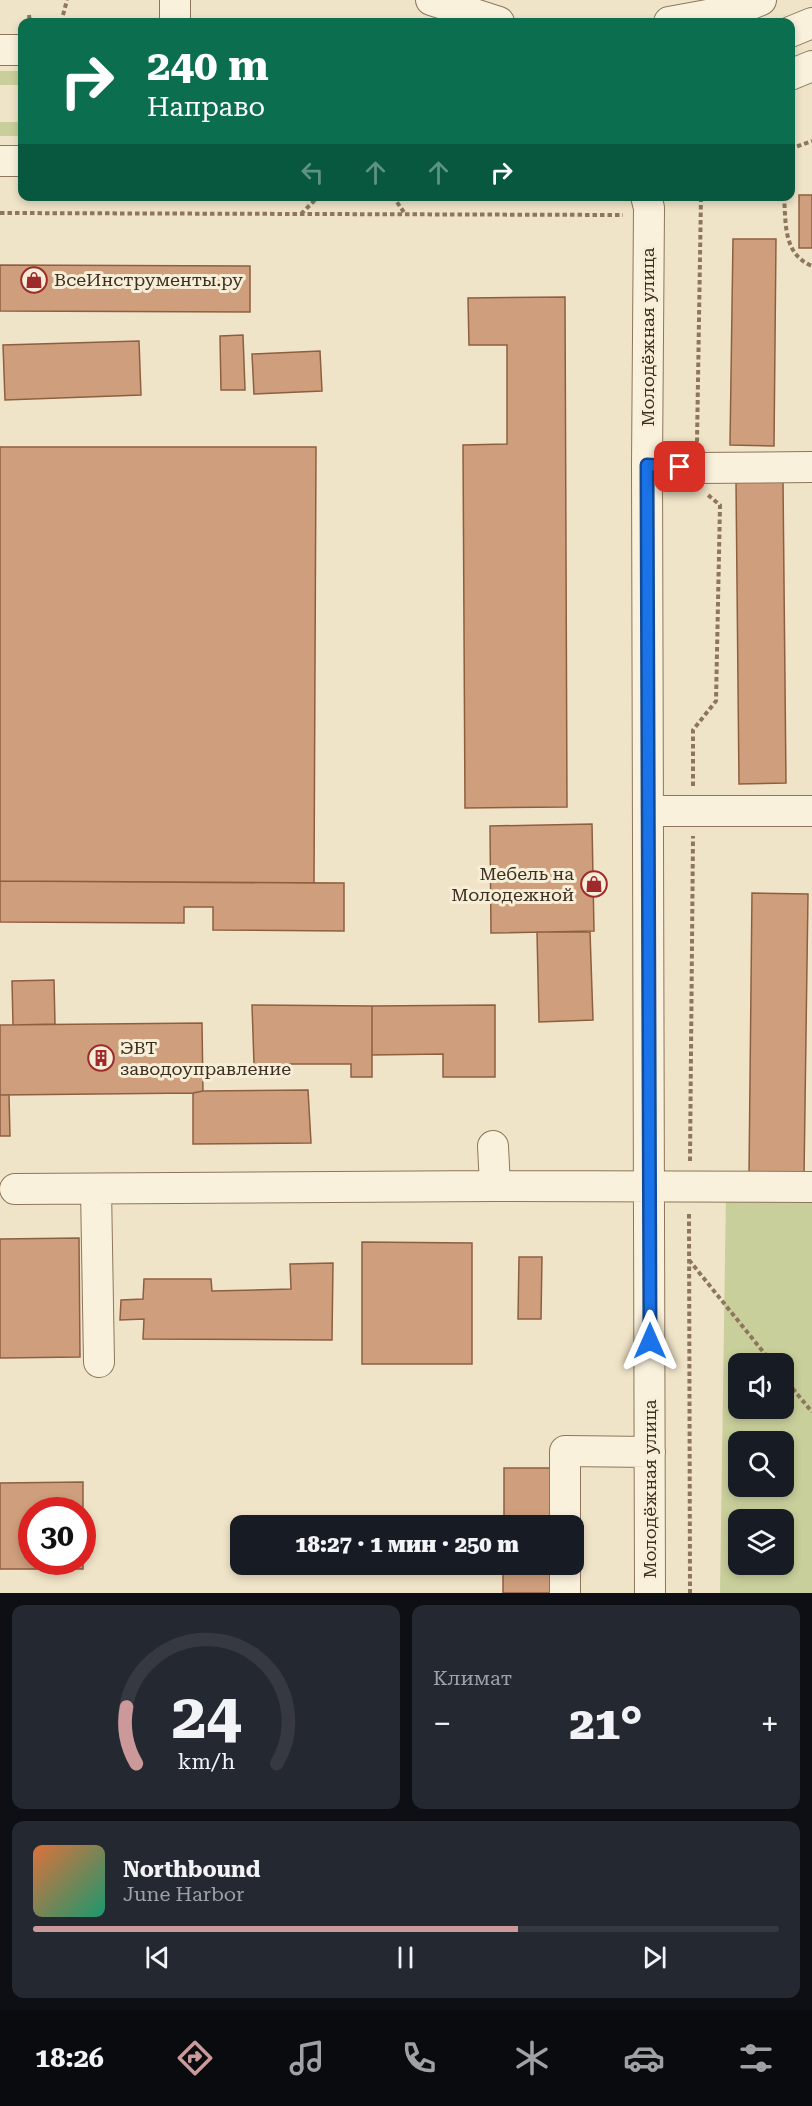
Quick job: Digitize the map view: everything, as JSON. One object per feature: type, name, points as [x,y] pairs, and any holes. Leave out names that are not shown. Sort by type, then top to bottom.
[{"type":"street","points":[[175,0],[175,18]]},
{"type":"street","points":[[431,0],[487,18]]},
{"type":"street","points":[[658,18],[665,0]]},
{"type":"street","points":[[691,18],[740,9],[761,0]]},
{"type":"street","points":[[795,30],[812,23]]},
{"type":"street","points":[[0,50],[18,50]]},
{"type":"street","points":[[795,73],[812,66]]},
{"type":"street","points":[[0,161],[18,161]]},
{"type":"street","name":"Молодёжная улица","points":[[647,202],[650,1593]]},
{"type":"street","points":[[647,465],[697,468],[812,467]]},
{"type":"street","points":[[649,811],[812,811]]},
{"type":"street","points":[[494,1146],[495,1186]]},
{"type":"street","points":[[15,1189],[812,1187]]},
{"type":"street","points":[[96,1189],[99,1362]]},
{"type":"street","points":[[565,1515],[565,1451],[650,1452]]},
{"type":"street","points":[[565,1575],[565,1593]]},
{"type":"path","points":[[63,15],[67,0]]},
{"type":"path","points":[[795,147],[812,141]]},
{"type":"path","points":[[301,214],[315,201]]},
{"type":"path","points":[[396,201],[405,214]]},
{"type":"path","points":[[690,1593],[689,1259],[693,730],[716,701],[720,505],[697,486],[701,201]]},
{"type":"path","points":[[785,201],[790,244],[794,254],[802,262],[812,266]]},
{"type":"path","points":[[0,213],[634,215],[647,202]]},
{"type":"path","points":[[689,1259],[764,1353]]},
{"type":"path","points":[[794,1390],[812,1412]]},
{"type":"green space","points":[[0,71],[18,71],[18,85],[0,85]]},
{"type":"green space","points":[[0,122],[18,122],[18,136],[0,136]]},
{"type":"green space","points":[[726,1192],[812,1194],[812,1593],[720,1593]]},
{"type":"building","points":[[799,195],[812,195],[812,248],[799,248]]},
{"type":"building","points":[[733,239],[776,239],[774,446],[730,445]]},
{"type":"building","points":[[0,265],[250,266],[250,312],[0,311]]},
{"type":"building","points":[[565,297],[567,807],[465,808],[463,445],[507,444],[507,345],[469,345],[468,298]]},
{"type":"building","points":[[243,335],[245,390],[221,390],[220,336]]},
{"type":"building","points":[[139,341],[141,395],[5,400],[3,345]]},
{"type":"building","points":[[320,351],[322,391],[254,394],[252,354]]},
{"type":"building","points":[[0,447],[316,447],[314,883],[0,881]]},
{"type":"building","points":[[783,481],[786,783],[739,784],[736,482]]},
{"type":"building","points":[[592,824],[594,931],[491,933],[490,826]]},
{"type":"building","points":[[0,881],[344,883],[344,931],[213,930],[213,907],[184,907],[184,923],[0,922]]},
{"type":"building","points":[[752,893],[808,894],[804,1176],[749,1175]]},
{"type":"building","points":[[537,932],[590,932],[593,1020],[539,1022]]},
{"type":"building","points":[[54,980],[55,1024],[13,1025],[12,981]]},
{"type":"building","points":[[252,1005],[372,1006],[372,1077],[351,1077],[351,1064],[254,1064]]},
{"type":"building","points":[[495,1005],[495,1077],[443,1077],[443,1054],[372,1055],[372,1006]]},
{"type":"building","name":"ЭВТ заводоуправление","points":[[202,1023],[203,1091],[193,1093],[0,1095],[0,1025]]},
{"type":"building","points":[[308,1090],[311,1143],[193,1144],[193,1093]]},
{"type":"building","points":[[0,1095],[9,1095],[10,1136],[0,1136]]},
{"type":"building","points":[[79,1238],[80,1357],[0,1358],[0,1239]]},
{"type":"building","points":[[362,1242],[472,1243],[472,1364],[362,1364]]},
{"type":"building","points":[[519,1257],[542,1257],[541,1319],[518,1319]]},
{"type":"building","points":[[333,1263],[332,1340],[143,1339],[144,1319],[120,1320],[121,1300],[143,1299],[144,1279],[211,1279],[212,1291],[291,1289],[290,1264]]},
{"type":"building","points":[[504,1468],[556,1468],[555,1515],[504,1515]]},
{"type":"building","points":[[83,1482],[83,1497],[18,1497],[18,1569],[0,1569],[0,1483]]},
{"type":"building","points":[[503,1575],[555,1575],[555,1593],[503,1593]]},
{"type":"place","name":"ВсеИнструменты.ру","points":[[34,280]]},
{"type":"place","name":"Мебель на Молодежной","points":[[594,884]]},
{"type":"place","name":"ЭВТ заводоуправление","points":[[101,1058]]},
{"type":"route","points":[[650,1341],[647,465],[680,467]]}]
